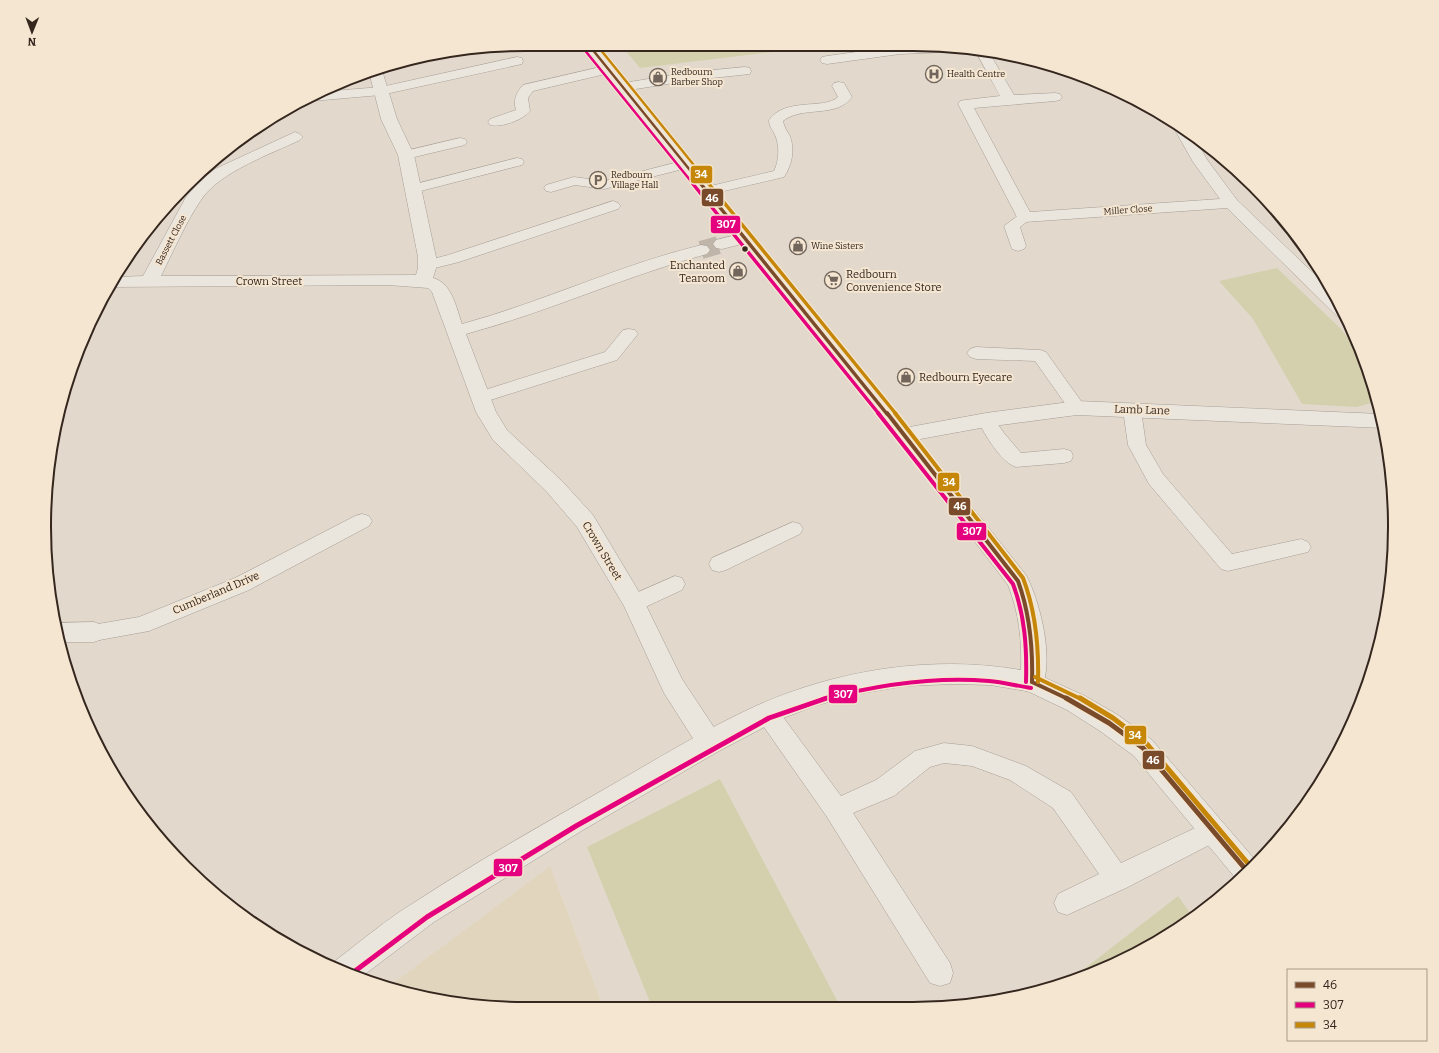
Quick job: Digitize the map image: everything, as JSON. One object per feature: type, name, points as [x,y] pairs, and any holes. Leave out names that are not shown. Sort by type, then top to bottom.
[{"type":"street","points":[[594,51],[904,435],[1018,581],[1031,617],[1034,653],[1032,682]]},
{"type":"street","points":[[827,60],[893,51]]},
{"type":"street","points":[[984,57],[1009,100]]},
{"type":"street","points":[[377,75],[389,119],[406,155],[427,257],[425,273]]},
{"type":"street","points":[[1025,217],[965,104],[1055,97]]},
{"type":"street","name":"Bassett Close","points":[[149,282],[194,197],[206,183],[221,172],[295,137]]},
{"type":"street","points":[[1188,139],[1201,162],[1231,203],[1330,299]]},
{"type":"street","name":"Miller Close","points":[[1025,217],[1231,203]]},
{"type":"street","points":[[722,244],[744,238]]},
{"type":"street","points":[[457,330],[501,319],[665,260],[701,250]]},
{"type":"street","name":"Crown Street","points":[[119,282],[380,280],[425,273],[440,290],[457,330],[486,412],[500,435],[554,486],[585,521],[634,603],[673,686],[710,743]]},
{"type":"street","name":"Lamb Lane","points":[[904,435],[986,420],[1077,408],[1376,421]]},
{"type":"street","name":"Cumberland Drive","points":[[63,632],[94,632]]},
{"type":"street","points":[[349,968],[424,912],[573,821],[710,743],[767,713],[812,696],[849,686],[905,676],[953,674],[990,675],[1032,682],[1076,703],[1109,723],[1143,748],[1244,868]]},
{"type":"lane","points":[[326,96],[381,90],[517,62]]},
{"type":"lane","points":[[495,122],[519,116],[523,111],[520,101],[522,93],[528,88],[609,69]]},
{"type":"lane","points":[[623,87],[694,76],[745,71]]},
{"type":"lane","points":[[707,191],[778,174],[785,163],[782,136],[776,126],[776,120],[781,115],[789,111],[835,105],[842,101],[845,97],[838,86]]},
{"type":"lane","points":[[406,155],[460,142]]},
{"type":"lane","points":[[413,189],[517,162]]},
{"type":"lane","points":[[551,188],[574,181],[604,185],[686,164]]},
{"type":"lane","points":[[425,273],[453,258],[613,206]]},
{"type":"lane","points":[[1018,246],[1012,226],[1025,217]]},
{"type":"lane","points":[[481,397],[611,356],[629,334]]},
{"type":"lane","points":[[976,353],[1040,356],[1077,408]]},
{"type":"lane","points":[[1132,410],[1137,445],[1156,478],[1228,563],[1301,547]]},
{"type":"lane","points":[[986,420],[996,438],[1016,460],[1064,456]]},
{"type":"lane","name":"Cumberland Drive","points":[[94,632],[141,625],[242,584],[362,521]]},
{"type":"lane","points":[[719,564],[793,529]]},
{"type":"lane","points":[[634,603],[675,584]]},
{"type":"lane","points":[[767,713],[836,809],[940,974]]},
{"type":"lane","points":[[836,809],[885,788],[923,758],[944,753],[972,756],[1018,773],[1062,800],[1116,879]]},
{"type":"lane","points":[[1067,903],[1212,831]]},
{"type":"shaded area","points":[[626,51],[782,51],[640,68]]},
{"type":"shaded area","points":[[1277,268],[1340,328],[1350,340],[1372,403],[1357,407],[1302,404],[1253,319],[1219,281]]},
{"type":"shaded area","points":[[720,779],[838,1002],[650,1002],[587,847]]},
{"type":"shaded area","points":[[550,866],[601,1002],[495,1001],[434,993],[393,983]]},
{"type":"shaded area","points":[[1178,896],[1190,913],[1177,922],[1123,953],[1082,970]]},
{"type":"tunnel","points":[[701,250],[722,244]]},
{"type":"transit line","name":"307","points":[[585,51],[899,439],[1013,584],[1021,608],[1025,632],[1027,656],[1026,682]]},
{"type":"transit line","name":"46","points":[[594,51],[904,435],[1018,581],[1023,594],[1031,631],[1033,656],[1032,682]]},
{"type":"transit line","name":"34","points":[[602,51],[909,431],[1023,578],[1032,604],[1037,629],[1039,655],[1038,682]]},
{"type":"transit line","name":"34","points":[[1035,677],[1079,698],[1113,718],[1147,744],[1248,864]]},
{"type":"transit line","name":"307","points":[[356,970],[427,917],[576,826],[769,718],[813,702],[858,690],[906,682],[953,680],[989,681],[1031,688]]},
{"type":"transit line","name":"46","points":[[1032,682],[1076,703],[1109,723],[1143,748],[1244,868]]},
{"type":"place","name":"Health Centre","points":[[934,74]]},
{"type":"place","name":"Redbourn Barber Shop","points":[[658,77]]},
{"type":"place","name":"Redbourn Village Hall","points":[[598,180]]},
{"type":"place","name":"Wine Sisters","points":[[798,246]]},
{"type":"place","name":"Enchanted Tearoom","points":[[738,271]]},
{"type":"place","name":"Redbourn Convenience Store","points":[[833,280]]},
{"type":"place","name":"Redbourn Eyecare","points":[[906,377]]}]
